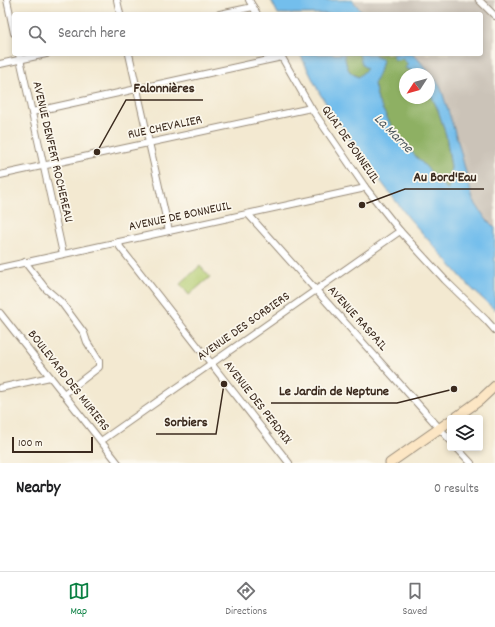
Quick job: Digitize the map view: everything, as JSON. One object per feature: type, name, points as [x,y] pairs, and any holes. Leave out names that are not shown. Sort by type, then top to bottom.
[{"type":"main road","points":[[459,415],[480,400],[495,386]]},
{"type":"main road","points":[[390,463],[447,423]]},
{"type":"street","points":[[7,0],[12,24]]},
{"type":"street","points":[[117,0],[120,12]]},
{"type":"street","points":[[249,0],[256,12]]},
{"type":"street","points":[[479,0],[495,16]]},
{"type":"street","points":[[229,12],[253,7]]},
{"type":"street","points":[[129,56],[169,231]]},
{"type":"street","points":[[32,112],[281,56]]},
{"type":"street","name":"QUAI DE BONNEUIL","points":[[281,56],[311,108],[365,187],[400,231],[445,280],[495,330]]},
{"type":"street","points":[[0,64],[19,57]]},
{"type":"street","name":"AVENUE DENFERT ROCHEREAU","points":[[19,57],[63,254]]},
{"type":"street","name":"RUE CHEVALIER","points":[[0,175],[311,108]]},
{"type":"street","name":"AVENUE DE BONNEUIL","points":[[0,268],[365,187]]},
{"type":"street","name":"AVENUE RASPAIL","points":[[248,214],[447,436]]},
{"type":"street","name":"AVENUE DES SORBIERS","points":[[101,441],[400,231]]},
{"type":"street","name":"AVENUE DES PERDRIX","points":[[119,242],[120,247],[289,463]]},
{"type":"street","points":[[25,262],[46,289],[61,302],[84,333],[87,342],[99,361],[99,367],[64,394]]},
{"type":"street","name":"BOULEVARD DES MURIERS","points":[[0,313],[116,462]]},
{"type":"street","points":[[0,388],[50,377]]},
{"type":"street","points":[[460,451],[471,463]]},
{"type":"shaded area","points":[[352,0],[495,0],[495,228],[486,219],[473,200],[459,145],[440,85],[435,79],[435,68],[426,68],[414,56],[483,56],[483,12],[362,12]]},
{"type":"green space","points":[[344,56],[360,56],[367,69],[359,77],[349,71]]},
{"type":"green space","points":[[375,56],[393,56],[394,59],[402,58],[410,68],[399,68],[399,104],[435,104],[446,135],[451,167],[448,190],[403,143],[378,101],[374,84],[383,59]]},
{"type":"green space","points":[[200,266],[210,277],[189,295],[180,284]]},
{"type":"water","points":[[271,0],[352,0],[362,12],[277,12]]},
{"type":"water","name":"La Marne","points":[[301,56],[344,56],[349,71],[358,77],[367,69],[362,65],[360,56],[375,56],[383,59],[374,84],[378,101],[403,143],[448,190],[451,167],[446,135],[435,104],[435,79],[440,85],[459,145],[473,200],[486,219],[495,228],[495,310],[471,288],[408,217],[357,150],[320,94]]},
{"type":"water","points":[[393,56],[414,56],[426,68],[405,68],[408,64],[402,58],[397,60],[394,59]]},
{"type":"place","name":"Falonnières","points":[[97,152]]},
{"type":"place","name":"Au Bord'Eau","points":[[362,205]]},
{"type":"place","name":"Sorbiers","points":[[224,384]]},
{"type":"place","name":"Le Jardin de Neptune","points":[[454,389]]}]
